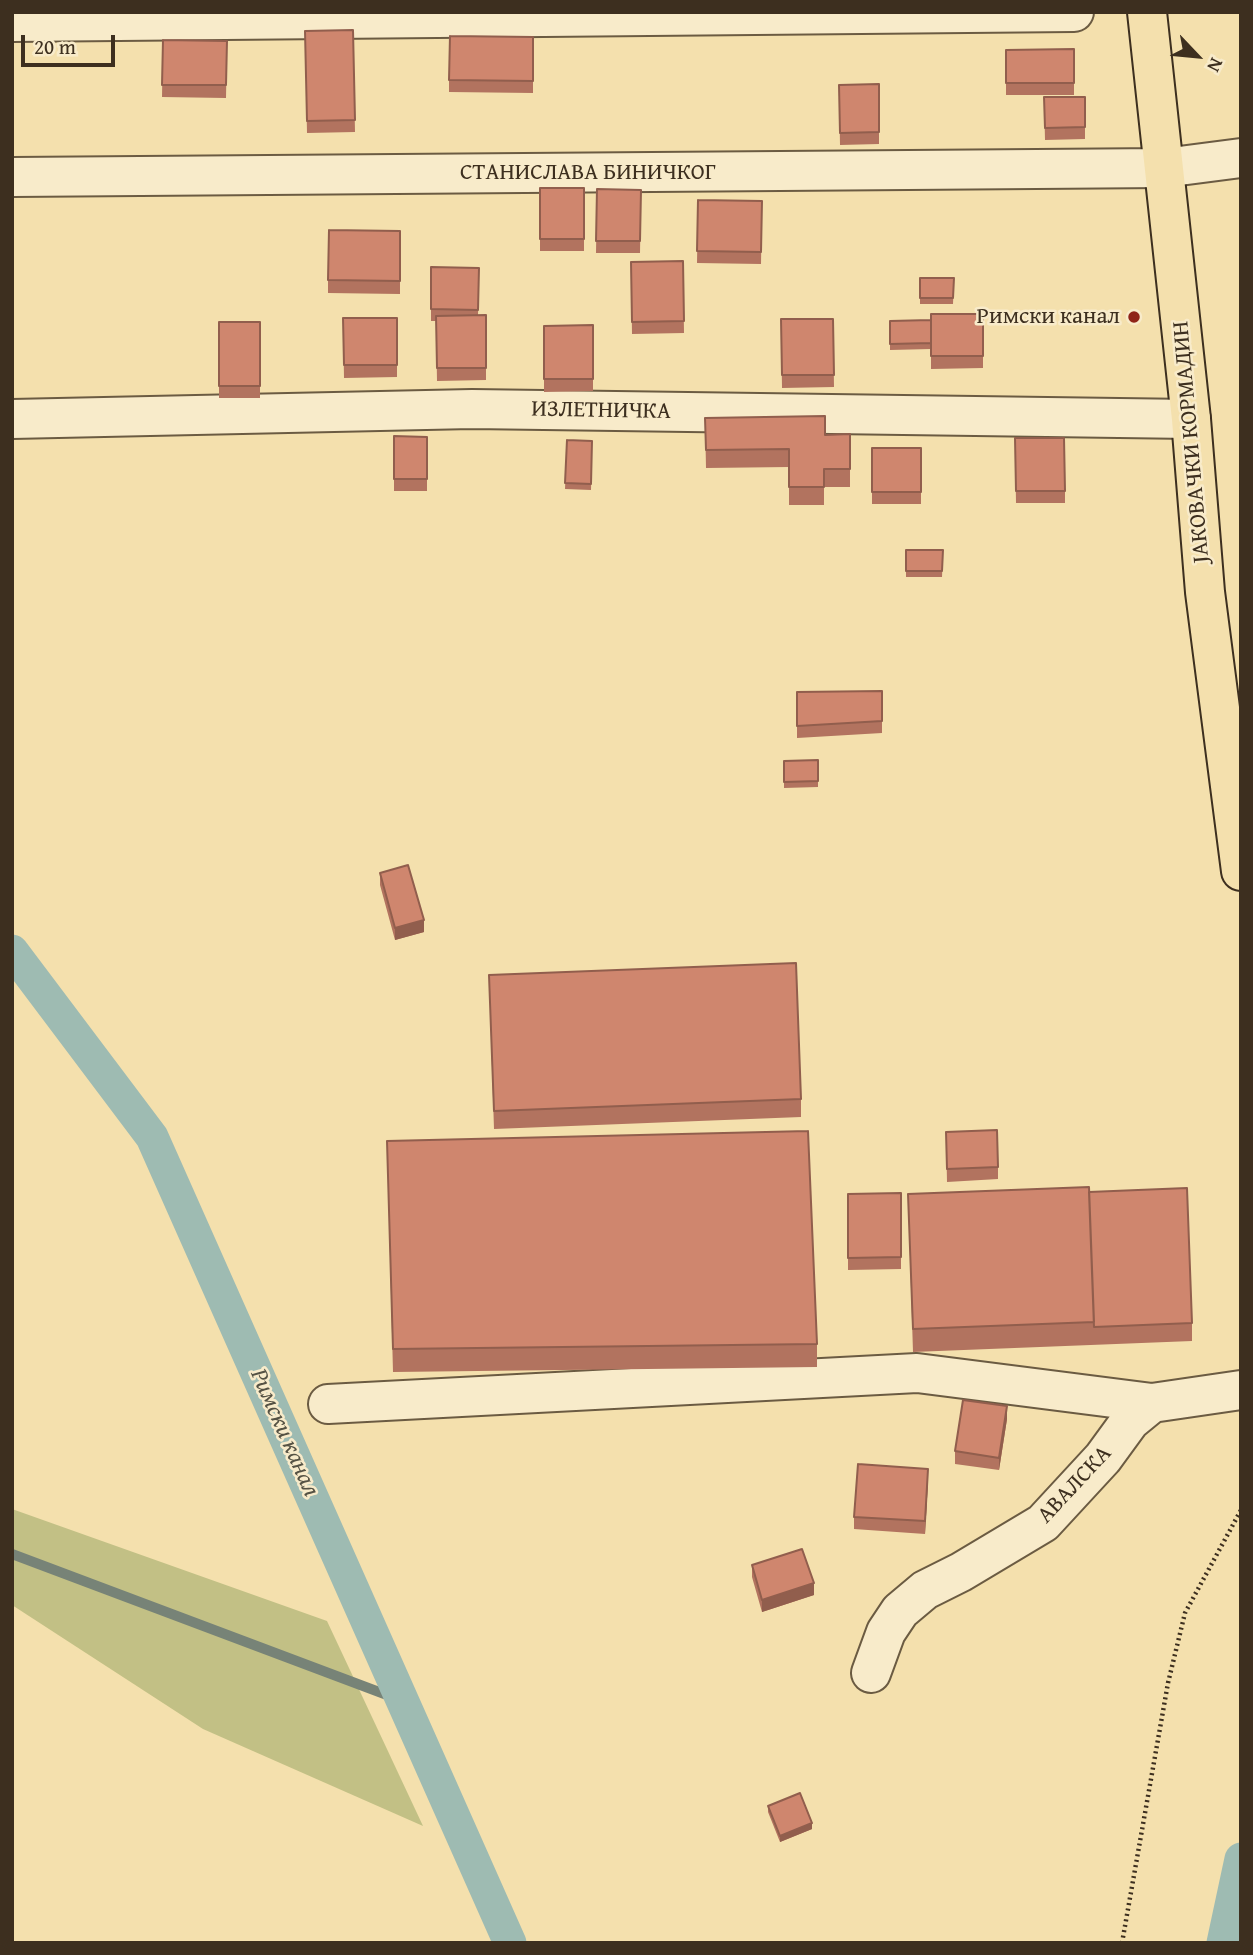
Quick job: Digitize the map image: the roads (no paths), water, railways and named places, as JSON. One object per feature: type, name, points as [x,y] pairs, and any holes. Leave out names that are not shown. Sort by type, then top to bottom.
[{"type":"main road","name":"ЈАКОВАЧКИ КОРМАДИН","points":[[1147,12],[1191,419],[1205,592],[1241,871]]},
{"type":"street","points":[[12,22],[1074,12]]},
{"type":"street","name":"СТАНИСЛАВА БИНИЧКОГ","points":[[12,177],[1164,168],[1241,158]]},
{"type":"street","name":"ИЗЛЕТНИЧКА","points":[[12,419],[472,409],[1191,419]]},
{"type":"street","points":[[328,1404],[917,1373],[1152,1403],[1241,1390]]},
{"type":"street","name":"АВАЛСКА","points":[[871,1673],[887,1632],[900,1612],[925,1590],[961,1572],[1043,1523],[1103,1458],[1130,1421],[1152,1403]]},
{"type":"waterway","name":"Римски канал","points":[[12,951],[152,1137],[510,1943]]},
{"type":"waterway","points":[[12,1554],[403,1701]]},
{"type":"waterway","points":[[1223,1943],[1241,1859]]},
{"type":"place","name":"Римски канал","points":[[1134,317]]}]
